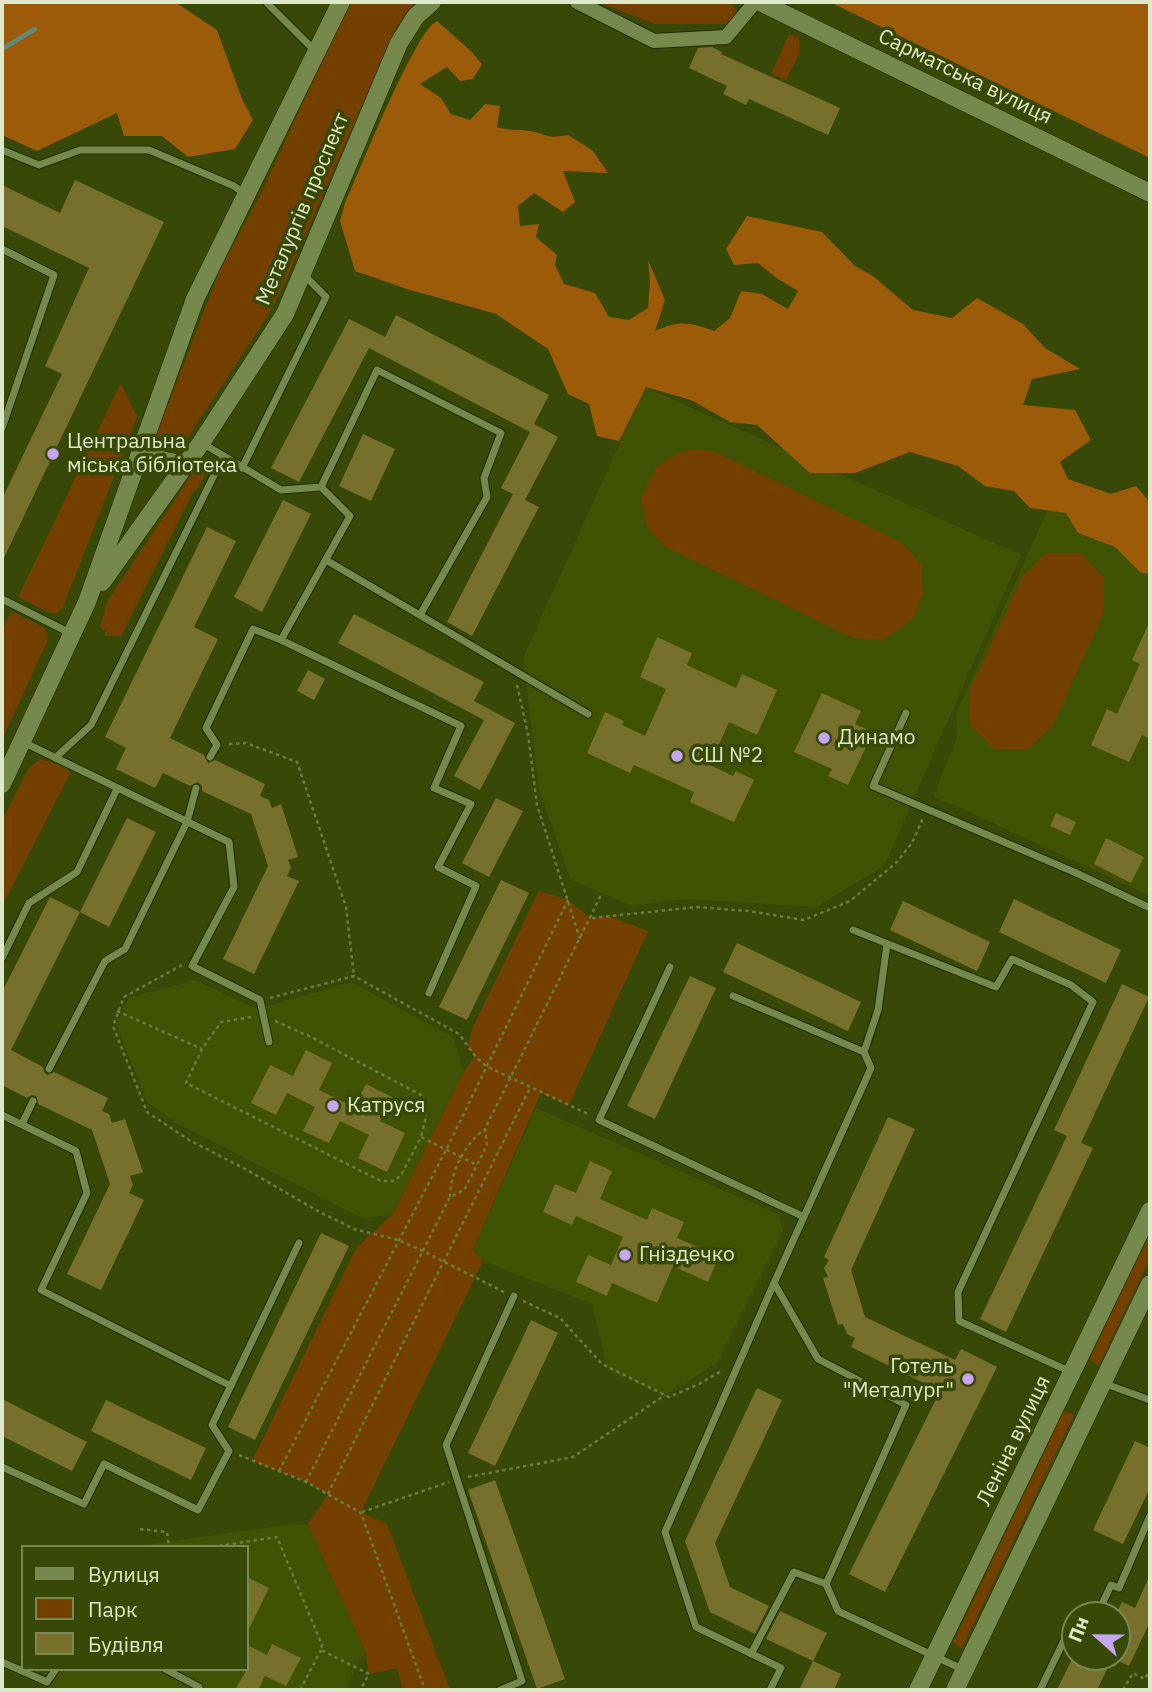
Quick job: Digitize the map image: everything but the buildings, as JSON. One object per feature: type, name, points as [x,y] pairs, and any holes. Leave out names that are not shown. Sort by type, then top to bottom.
[{"type":"street","name":"Металургів проспект","points":[[2,783],[88,603],[195,299],[341,2]]},
{"type":"street","name":"Металургів проспект","points":[[88,603],[201,443],[285,314],[399,43],[416,16],[432,2]]},
{"type":"street","points":[[577,2],[654,41],[726,37],[757,2]]},
{"type":"street","name":"Сарматська вулиця","points":[[757,2],[1150,193]]},
{"type":"street","points":[[144,446],[161,460],[185,465]]},
{"type":"street","name":"Леніна вулиця","points":[[918,1690],[1150,1211]]},
{"type":"street","points":[[955,1690],[1150,1284]]},
{"type":"street","points":[[1072,1372],[1102,1383]]},
{"type":"lane","points":[[267,3],[317,53]]},
{"type":"lane","points":[[2,150],[39,165],[80,150],[149,150],[234,186],[247,196]]},
{"type":"lane","points":[[2,248],[54,275],[2,428]]},
{"type":"lane","points":[[242,468],[326,297],[302,273]]},
{"type":"lane","points":[[321,487],[377,370],[501,433],[484,478],[487,497],[420,615]]},
{"type":"lane","points":[[201,443],[281,490],[321,487],[350,516],[281,640]]},
{"type":"lane","points":[[55,758],[92,725],[223,457]]},
{"type":"lane","points":[[326,559],[588,714]]},
{"type":"lane","points":[[2,599],[74,635]]},
{"type":"lane","points":[[210,757],[217,745],[206,729],[253,629],[461,726],[434,788],[471,804],[438,867],[476,886],[429,993]]},
{"type":"lane","points":[[906,713],[873,786],[1074,872],[1150,908]]},
{"type":"lane","points":[[23,742],[229,842],[234,887],[192,967],[260,1000],[269,1042]]},
{"type":"lane","points":[[49,1069],[105,961],[125,949],[187,822],[196,788]]},
{"type":"lane","points":[[2,958],[29,902],[77,872],[117,789]]},
{"type":"lane","points":[[853,930],[996,987],[1012,959],[1071,985],[1093,1002],[958,1292],[959,1321],[1072,1372]]},
{"type":"lane","points":[[770,1690],[781,1668],[696,1627],[665,1532],[871,1068],[864,1052],[878,1010],[887,944]]},
{"type":"lane","points":[[670,967],[599,1120],[804,1217]]},
{"type":"lane","points":[[733,996],[864,1052]]},
{"type":"lane","points":[[22,1124],[33,1101]]},
{"type":"lane","points":[[2,1115],[76,1151],[87,1192],[41,1290],[231,1386]]},
{"type":"lane","points":[[2,1467],[84,1504],[104,1464],[198,1510],[229,1451],[212,1425],[299,1243]]},
{"type":"lane","points":[[774,1283],[817,1359],[906,1405],[826,1584]]},
{"type":"lane","points":[[500,1690],[522,1681],[446,1445],[514,1297]]},
{"type":"lane","points":[[1102,1383],[1150,1400]]},
{"type":"lane","points":[[1104,1601],[1111,1585],[1119,1588],[1150,1516]]},
{"type":"lane","points":[[751,1654],[794,1572],[826,1584],[838,1611],[965,1670]]},
{"type":"lane","points":[[1040,1690],[1061,1647]]},
{"type":"lane","points":[[2,1662],[21,1670]]},
{"type":"lane","points":[[22,1671],[47,1682],[55,1671]]},
{"type":"lane","points":[[169,1671],[199,1687]]},
{"type":"path","points":[[514,671],[528,734],[537,805],[579,939]]},
{"type":"path","points":[[217,745],[246,743],[297,762],[346,907],[354,976]]},
{"type":"path","points":[[590,918],[698,906],[804,920],[850,901],[896,863],[912,843],[927,809]]},
{"type":"path","points":[[306,1482],[450,1197],[450,1181],[473,1137],[485,1129],[602,893]]},
{"type":"path","points":[[279,1471],[447,1148],[568,900]]},
{"type":"path","points":[[192,967],[180,965],[124,997],[117,1011],[113,1026],[147,1112],[189,1140],[354,1229],[398,1240],[560,1318],[601,1364],[669,1397],[699,1384],[740,1360]]},
{"type":"path","points":[[260,1000],[354,976],[459,1034],[485,1066],[599,1120]]},
{"type":"path","points":[[117,1011],[202,1049]]},
{"type":"path","points":[[265,1017],[311,1037],[424,1096],[426,1117],[421,1137],[395,1181],[381,1181],[186,1083],[202,1049],[221,1022],[265,1017]]},
{"type":"path","points":[[328,1494],[530,1088]]},
{"type":"path","points":[[450,1197],[464,1190],[477,1165],[487,1145],[485,1129]]},
{"type":"path","points":[[421,1137],[477,1165]]},
{"type":"path","points":[[361,1513],[457,1479],[573,1457],[665,1395]]},
{"type":"path","points":[[229,1451],[306,1482],[361,1513],[425,1690]]},
{"type":"path","points":[[140,1529],[167,1532],[169,1545]]},
{"type":"path","points":[[225,1545],[277,1537],[322,1645],[300,1690]]},
{"type":"path","points":[[321,1650],[369,1674],[360,1690]]},
{"type":"path","points":[[1123,1690],[1133,1673],[1145,1679],[1150,1669]]},
{"type":"shaded area","points":[[2,2],[175,2],[217,30],[242,99],[253,120],[235,149],[188,157],[162,136],[124,136],[117,113],[37,151],[2,135]]},
{"type":"shaded area","points":[[830,2],[1150,2],[1150,158]]},
{"type":"shaded area","points":[[437,21],[482,64],[473,79],[460,81],[447,67],[420,84],[441,98],[451,114],[470,120],[485,104],[500,106],[497,127],[551,137],[568,135],[592,150],[608,173],[563,171],[575,202],[563,212],[534,193],[518,206],[520,226],[539,224],[536,237],[557,255],[555,265],[564,284],[595,293],[609,317],[629,320],[648,308],[648,260],[665,300],[655,331],[684,324],[714,331],[730,318],[741,291],[762,294],[788,309],[798,291],[758,263],[734,265],[726,249],[747,216],[822,232],[855,266],[873,276],[913,310],[952,318],[977,298],[1023,324],[1045,348],[1080,369],[1032,379],[1023,405],[1075,410],[1091,440],[1060,462],[1068,479],[1111,494],[1136,486],[1150,502],[1150,575],[1140,572],[1115,547],[1078,533],[1066,513],[1030,508],[1014,491],[985,486],[958,466],[910,452],[855,473],[810,473],[757,425],[730,422],[691,400],[646,387],[619,441],[597,436],[589,404],[568,394],[548,349],[496,314],[355,271],[340,221],[345,203],[402,74],[428,30]]},
{"type":"shaded area","points":[[645,387],[1021,555],[884,866],[816,907],[685,899],[631,906],[570,879],[539,789],[523,658]]},
{"type":"shaded area","points":[[1050,505],[1150,557],[1150,896],[933,797],[957,737],[956,714]]},
{"type":"shaded area","points":[[195,980],[257,1009],[351,982],[454,1038],[464,1071],[393,1214],[364,1219],[178,1124],[148,1103],[116,1025],[128,998]]},
{"type":"shaded area","name":"Гніздечко","points":[[536,1108],[778,1214],[783,1231],[717,1363],[666,1395],[608,1371],[592,1304],[483,1261],[473,1249]]},
{"type":"shaded area","points":[[308,1524],[365,1651],[345,1690],[51,1690],[43,1671],[248,1671],[248,1545],[143,1545]]},
{"type":"green space","points":[[350,2],[414,2],[395,29],[283,287],[268,315],[187,439],[179,449],[163,448],[158,444],[156,436],[220,270],[261,193]]},
{"type":"green space","points":[[598,2],[725,2],[734,6],[736,11],[732,23],[728,24],[655,24]]},
{"type":"green space","points":[[789,34],[799,38],[799,54],[786,80],[771,74]]},
{"type":"green space","points":[[121,383],[137,417],[63,607],[57,613],[50,613],[18,597]]},
{"type":"green space","points":[[697,449],[715,452],[901,542],[921,564],[923,595],[912,620],[883,640],[853,638],[666,547],[647,527],[641,498],[656,468],[677,453]]},
{"type":"green space","points":[[202,459],[208,469],[197,490],[194,490],[121,636],[105,636],[105,631],[100,627],[108,600]]},
{"type":"green space","points":[[1046,553],[1081,553],[1104,578],[1104,612],[1053,725],[1028,749],[994,749],[970,724],[970,690],[1022,577]]},
{"type":"green space","points":[[11,611],[45,628],[48,640],[2,740],[2,631]]},
{"type":"green space","points":[[40,759],[71,772],[2,906],[2,821],[29,768]]},
{"type":"green space","points":[[539,891],[568,900],[590,918],[609,916],[648,931],[569,1105],[541,1093],[473,1249],[483,1261],[361,1512],[387,1524],[450,1690],[403,1690],[397,1668],[369,1674],[365,1651],[308,1524],[328,1494],[306,1482],[252,1461],[357,1247],[393,1214],[464,1071],[475,1057],[468,1046],[472,1029]]},
{"type":"green space","points":[[1150,1234],[1150,1258],[1099,1365],[1089,1360]]},
{"type":"green space","points":[[1064,1411],[1074,1415],[962,1648],[953,1643]]},
{"type":"waterway","points":[[2,49],[35,29]]},
{"type":"place","name":"Центральна міська бібліотека","points":[[53,454]]},
{"type":"place","name":"Динамо","points":[[824,738]]},
{"type":"place","name":"СШ №2","points":[[677,756]]},
{"type":"place","name":"Катруся","points":[[333,1106]]},
{"type":"place","name":"Гніздечко","points":[[625,1255]]},
{"type":"place","name":"Готель \"Металург\"","points":[[968,1379]]}]
